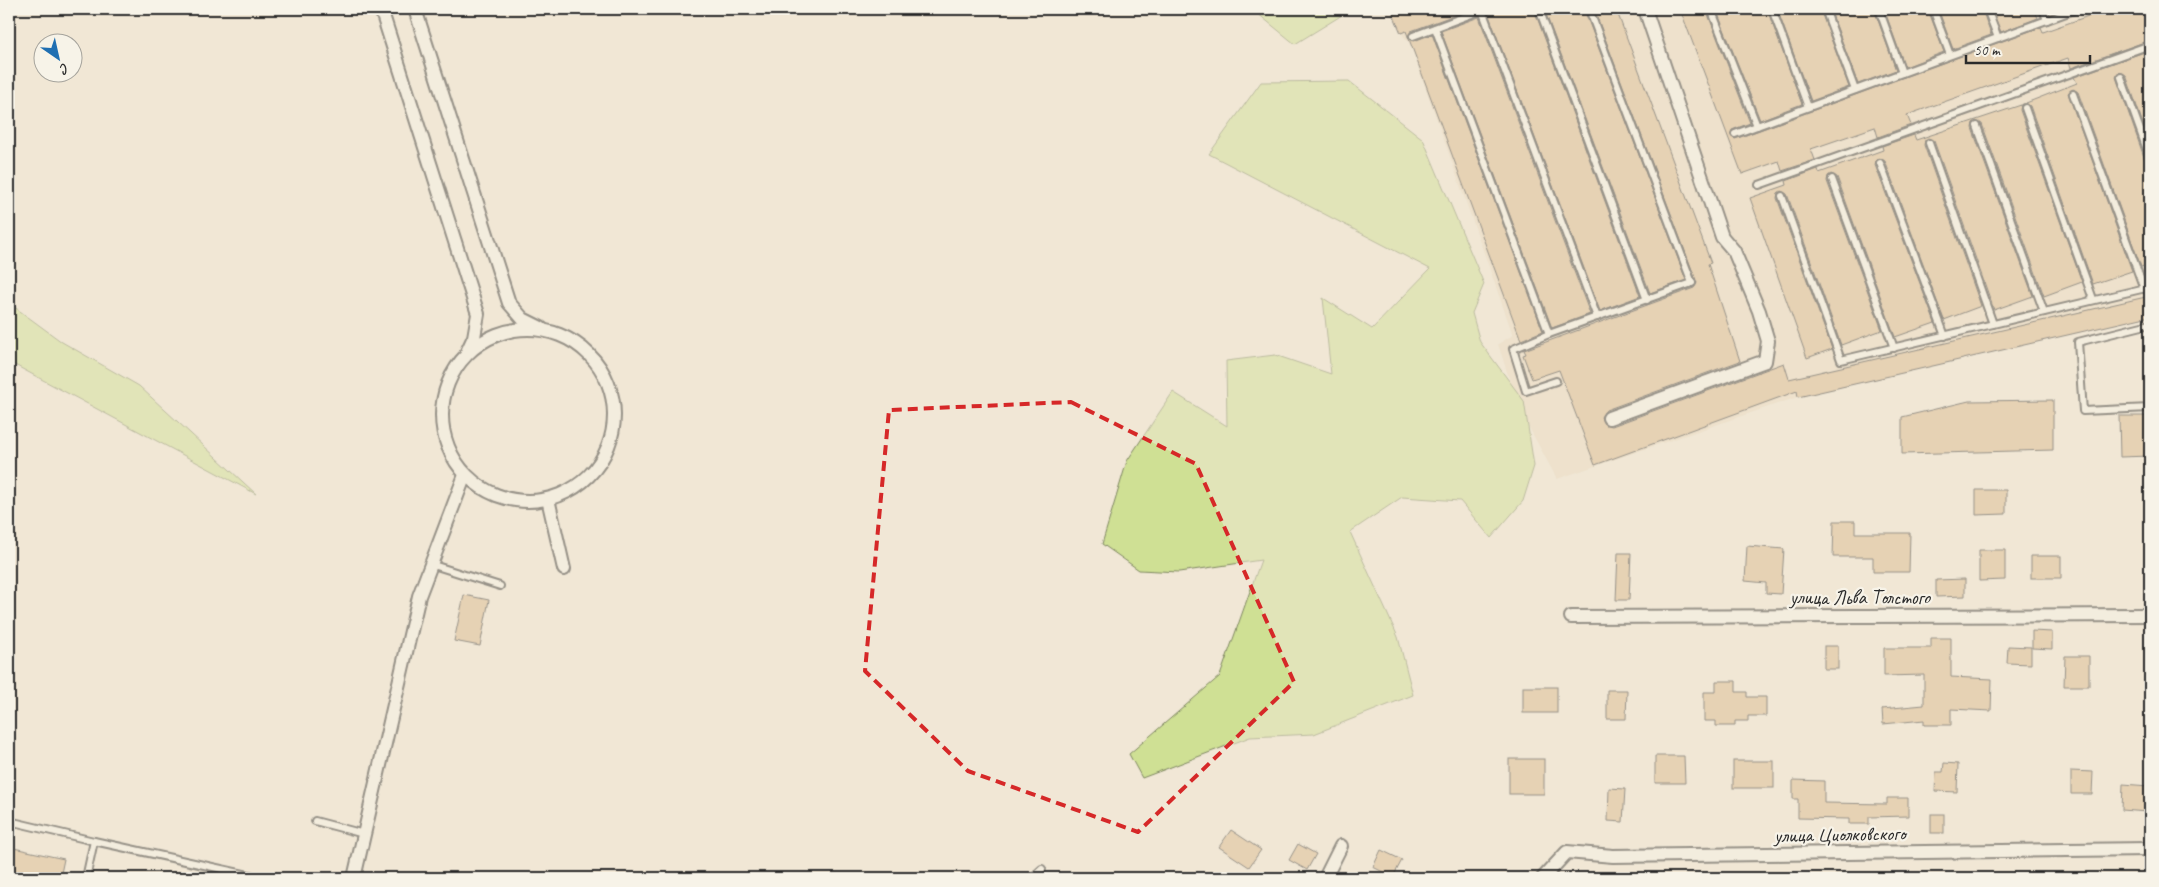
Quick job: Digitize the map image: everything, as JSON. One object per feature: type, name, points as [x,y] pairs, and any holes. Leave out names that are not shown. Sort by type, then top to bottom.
[{"type":"street","points":[[381,9],[478,314],[474,337],[447,386],[443,401],[442,417],[448,448],[465,475],[483,488],[504,498],[518,501],[548,499],[564,494],[590,475],[608,448],[614,416],[608,384],[596,363],[579,346],[523,319],[509,303],[415,9]]},
{"type":"street","points":[[1609,418],[1764,361],[1768,341],[1744,271],[1734,251],[1722,237],[1645,9]]},
{"type":"street","points":[[463,359],[484,341],[509,331],[536,330],[550,332]]},
{"type":"street","points":[[354,878],[419,596],[465,475]]},
{"type":"street","points":[[548,499],[564,569]]},
{"type":"street","name":"улица Льва Толстого","points":[[1571,617],[2150,615]]},
{"type":"street","points":[[1325,878],[1341,846]]},
{"type":"street","name":"улица Циолковского","points":[[1543,878],[1566,852],[1612,856],[2150,849]]},
{"type":"lane","points":[[1539,9],[1647,300]]},
{"type":"lane","points":[[1556,381],[1526,391],[1513,349],[1549,334],[1692,284],[1589,9]]},
{"type":"lane","points":[[1711,9],[1757,126]]},
{"type":"lane","points":[[1772,9],[1808,107]]},
{"type":"lane","points":[[1825,9],[1855,90]]},
{"type":"lane","points":[[1879,9],[1902,73]]},
{"type":"lane","points":[[1933,9],[1950,55]]},
{"type":"lane","points":[[1988,9],[1998,38]]},
{"type":"lane","points":[[2043,9],[2047,20]]},
{"type":"lane","points":[[1736,134],[2077,9]]},
{"type":"lane","points":[[1412,36],[1484,10],[1597,317]]},
{"type":"lane","points":[[1435,28],[1549,334]]},
{"type":"lane","points":[[1759,185],[2150,45]]},
{"type":"lane","points":[[2121,77],[2150,158]]},
{"type":"lane","points":[[1782,196],[1841,360],[2092,299],[2147,288],[2073,94]]},
{"type":"lane","points":[[2025,108],[2092,299]]},
{"type":"lane","points":[[1977,126],[2044,312]]},
{"type":"lane","points":[[1929,142],[1993,324]]},
{"type":"lane","points":[[1880,163],[1945,336]]},
{"type":"lane","points":[[1832,180],[1894,348]]},
{"type":"lane","points":[[2150,324],[2078,342],[2083,411],[2150,408]]},
{"type":"lane","points":[[430,564],[500,586]]},
{"type":"lane","points":[[9,821],[94,842],[262,878]]},
{"type":"lane","points":[[314,821],[364,834]]},
{"type":"lane","points":[[86,878],[94,842]]},
{"type":"lane","points":[[1032,878],[1042,869]]},
{"type":"highlighted area","points":[[1071,402],[1196,464],[1294,682],[1138,832],[968,771],[865,671],[889,410]]},
{"type":"shaded area","points":[[2150,9],[2150,315],[1798,397],[1557,479],[1519,409],[1498,344],[1513,335],[1410,44],[1401,33],[1392,10]]},
{"type":"green space","points":[[1258,9],[1349,9],[1295,44],[1257,13]]},
{"type":"green space","points":[[1349,81],[1423,139],[1484,284],[1472,313],[1480,342],[1524,401],[1534,466],[1523,501],[1491,538],[1460,501],[1402,497],[1350,532],[1398,637],[1413,695],[1314,734],[1250,737],[1142,778],[1129,754],[1220,676],[1261,560],[1179,572],[1139,570],[1102,544],[1127,461],[1173,392],[1227,426],[1226,361],[1275,355],[1331,374],[1323,298],[1372,329],[1430,269],[1209,154],[1261,82]]},
{"type":"green space","points":[[9,303],[62,342],[139,386],[256,494],[13,364],[9,370]]},
{"type":"building","points":[[1391,9],[1471,9],[1411,31],[1408,37],[1406,31],[1401,33]]},
{"type":"building","points":[[1490,9],[1534,9],[1640,296],[1600,311],[1488,13]]},
{"type":"building","points":[[1544,9],[1584,9],[1686,280],[1650,293]]},
{"type":"building","points":[[1594,9],[1616,9],[1711,263],[1708,264],[1740,361],[1606,410],[1601,417],[1604,424],[1612,426],[1784,363],[1789,379],[2150,296],[2150,316],[1798,397],[1797,391],[1595,465],[1559,370],[1532,379],[1523,355],[1526,354],[1524,350],[1694,288],[1697,283]]},
{"type":"building","points":[[1680,9],[1706,9],[1750,123],[1732,130],[1731,136],[1735,139],[2041,27],[2043,32],[2108,9],[2150,9],[2150,40],[2071,68],[2068,58],[1907,115],[1911,125],[1878,137],[1875,127],[1811,149],[1815,160],[1782,171],[1779,161],[1742,174]]},
{"type":"building","points":[[1716,9],[1767,9],[1802,104],[1760,120]]},
{"type":"building","points":[[1777,9],[1820,9],[1849,87],[1811,101]]},
{"type":"building","points":[[1830,9],[1874,9],[1896,70],[1858,84]]},
{"type":"building","points":[[1884,9],[1928,9],[1944,52],[1905,67]]},
{"type":"building","points":[[1938,9],[1982,9],[1991,35],[1953,49]]},
{"type":"building","points":[[1992,9],[2034,9],[2038,18],[2001,32]]},
{"type":"building","points":[[1479,17],[1590,314],[1552,328],[1441,31]]},
{"type":"building","points":[[1432,34],[1543,331],[1521,340],[1408,37],[1414,41]]},
{"type":"building","points":[[2150,50],[2150,144],[2126,75],[2120,72],[2116,77],[2145,160],[2150,163],[2150,264],[2141,267],[2078,92],[2073,89],[2068,93],[2132,271],[2093,284],[2030,106],[2026,103],[2077,83],[2074,77]]},
{"type":"building","points":[[2021,105],[2020,110],[2082,282],[2044,296],[1982,124],[1976,121],[1973,123],[1972,128],[2033,296],[1994,310],[1934,141],[1928,138],[1925,140],[1924,145],[1981,306],[1944,320],[1885,161],[1879,158],[1876,160],[1875,165],[1935,323],[1895,337],[1837,177],[1831,174],[1828,176],[1827,181],[1882,330],[1841,345],[1787,194],[1781,191],[1778,193],[1777,198],[1832,349],[1807,358],[1750,198],[1787,185],[1786,181],[1818,169],[1819,173],[1883,150],[1882,146],[1914,135],[1916,140]]},
{"type":"building","points":[[2053,400],[2053,450],[1902,454],[1902,417],[1969,401]]},
{"type":"building","points":[[2119,416],[2150,416],[2150,456],[2120,457]]},
{"type":"building","points":[[1976,490],[2006,490],[2006,514],[1976,515]]},
{"type":"building","points":[[1834,521],[1855,521],[1855,533],[1910,533],[1909,572],[1873,572],[1873,557],[1833,557]]},
{"type":"building","points":[[1747,546],[1784,549],[1781,594],[1766,593],[1766,583],[1745,581]]},
{"type":"building","points":[[1979,550],[2005,550],[2005,580],[1979,581]]},
{"type":"building","points":[[1618,553],[1631,553],[1629,600],[1616,600]]},
{"type":"building","points":[[2031,556],[2061,556],[2061,578],[2031,578]]},
{"type":"building","points":[[1965,579],[1965,596],[1936,597],[1936,580]]},
{"type":"building","points":[[464,595],[489,600],[480,646],[454,641]]},
{"type":"building","points":[[2032,631],[2052,632],[2052,649],[2032,648]]},
{"type":"building","points":[[1931,638],[1951,638],[1951,677],[1992,679],[1991,711],[1951,709],[1951,725],[1924,725],[1924,720],[1883,724],[1882,709],[1924,705],[1924,675],[1884,676],[1884,648],[1931,648]]},
{"type":"building","points":[[1824,646],[1838,646],[1838,669],[1824,669]]},
{"type":"building","points":[[2008,646],[2031,647],[2031,664],[2007,663]]},
{"type":"building","points":[[2065,656],[2089,656],[2089,686],[2064,686]]},
{"type":"building","points":[[1716,681],[1736,681],[1736,692],[1747,692],[1747,697],[1766,697],[1766,716],[1748,716],[1748,721],[1735,721],[1735,726],[1716,726],[1716,721],[1704,721],[1704,692],[1716,692]]},
{"type":"building","points":[[1523,687],[1557,687],[1557,713],[1523,713]]},
{"type":"building","points":[[1607,690],[1627,690],[1626,719],[1607,719]]},
{"type":"building","points":[[1655,756],[1684,756],[1685,783],[1655,783]]},
{"type":"building","points":[[1509,759],[1544,759],[1544,794],[1509,794]]},
{"type":"building","points":[[1733,761],[1774,761],[1774,788],[1733,788]]},
{"type":"building","points":[[1944,763],[1958,764],[1957,792],[1935,791],[1936,772],[1943,772]]},
{"type":"building","points":[[2071,771],[2093,772],[2092,794],[2071,794]]},
{"type":"building","points":[[1793,780],[1824,781],[1824,803],[1887,804],[1887,798],[1908,798],[1908,816],[1869,817],[1869,824],[1849,824],[1849,819],[1798,818],[1798,799],[1793,799]]},
{"type":"building","points":[[2123,784],[2149,786],[2147,812],[2122,810]]},
{"type":"building","points":[[1609,788],[1625,789],[1623,822],[1608,821]]},
{"type":"building","points":[[1931,814],[1944,814],[1944,833],[1931,833]]},
{"type":"building","points":[[1231,830],[1261,850],[1249,867],[1219,847]]},
{"type":"building","points":[[1298,844],[1316,854],[1307,870],[1289,860]]},
{"type":"building","points":[[9,847],[64,859],[60,878],[9,878]]},
{"type":"building","points":[[1381,850],[1402,860],[1393,877],[1373,867]]}]
